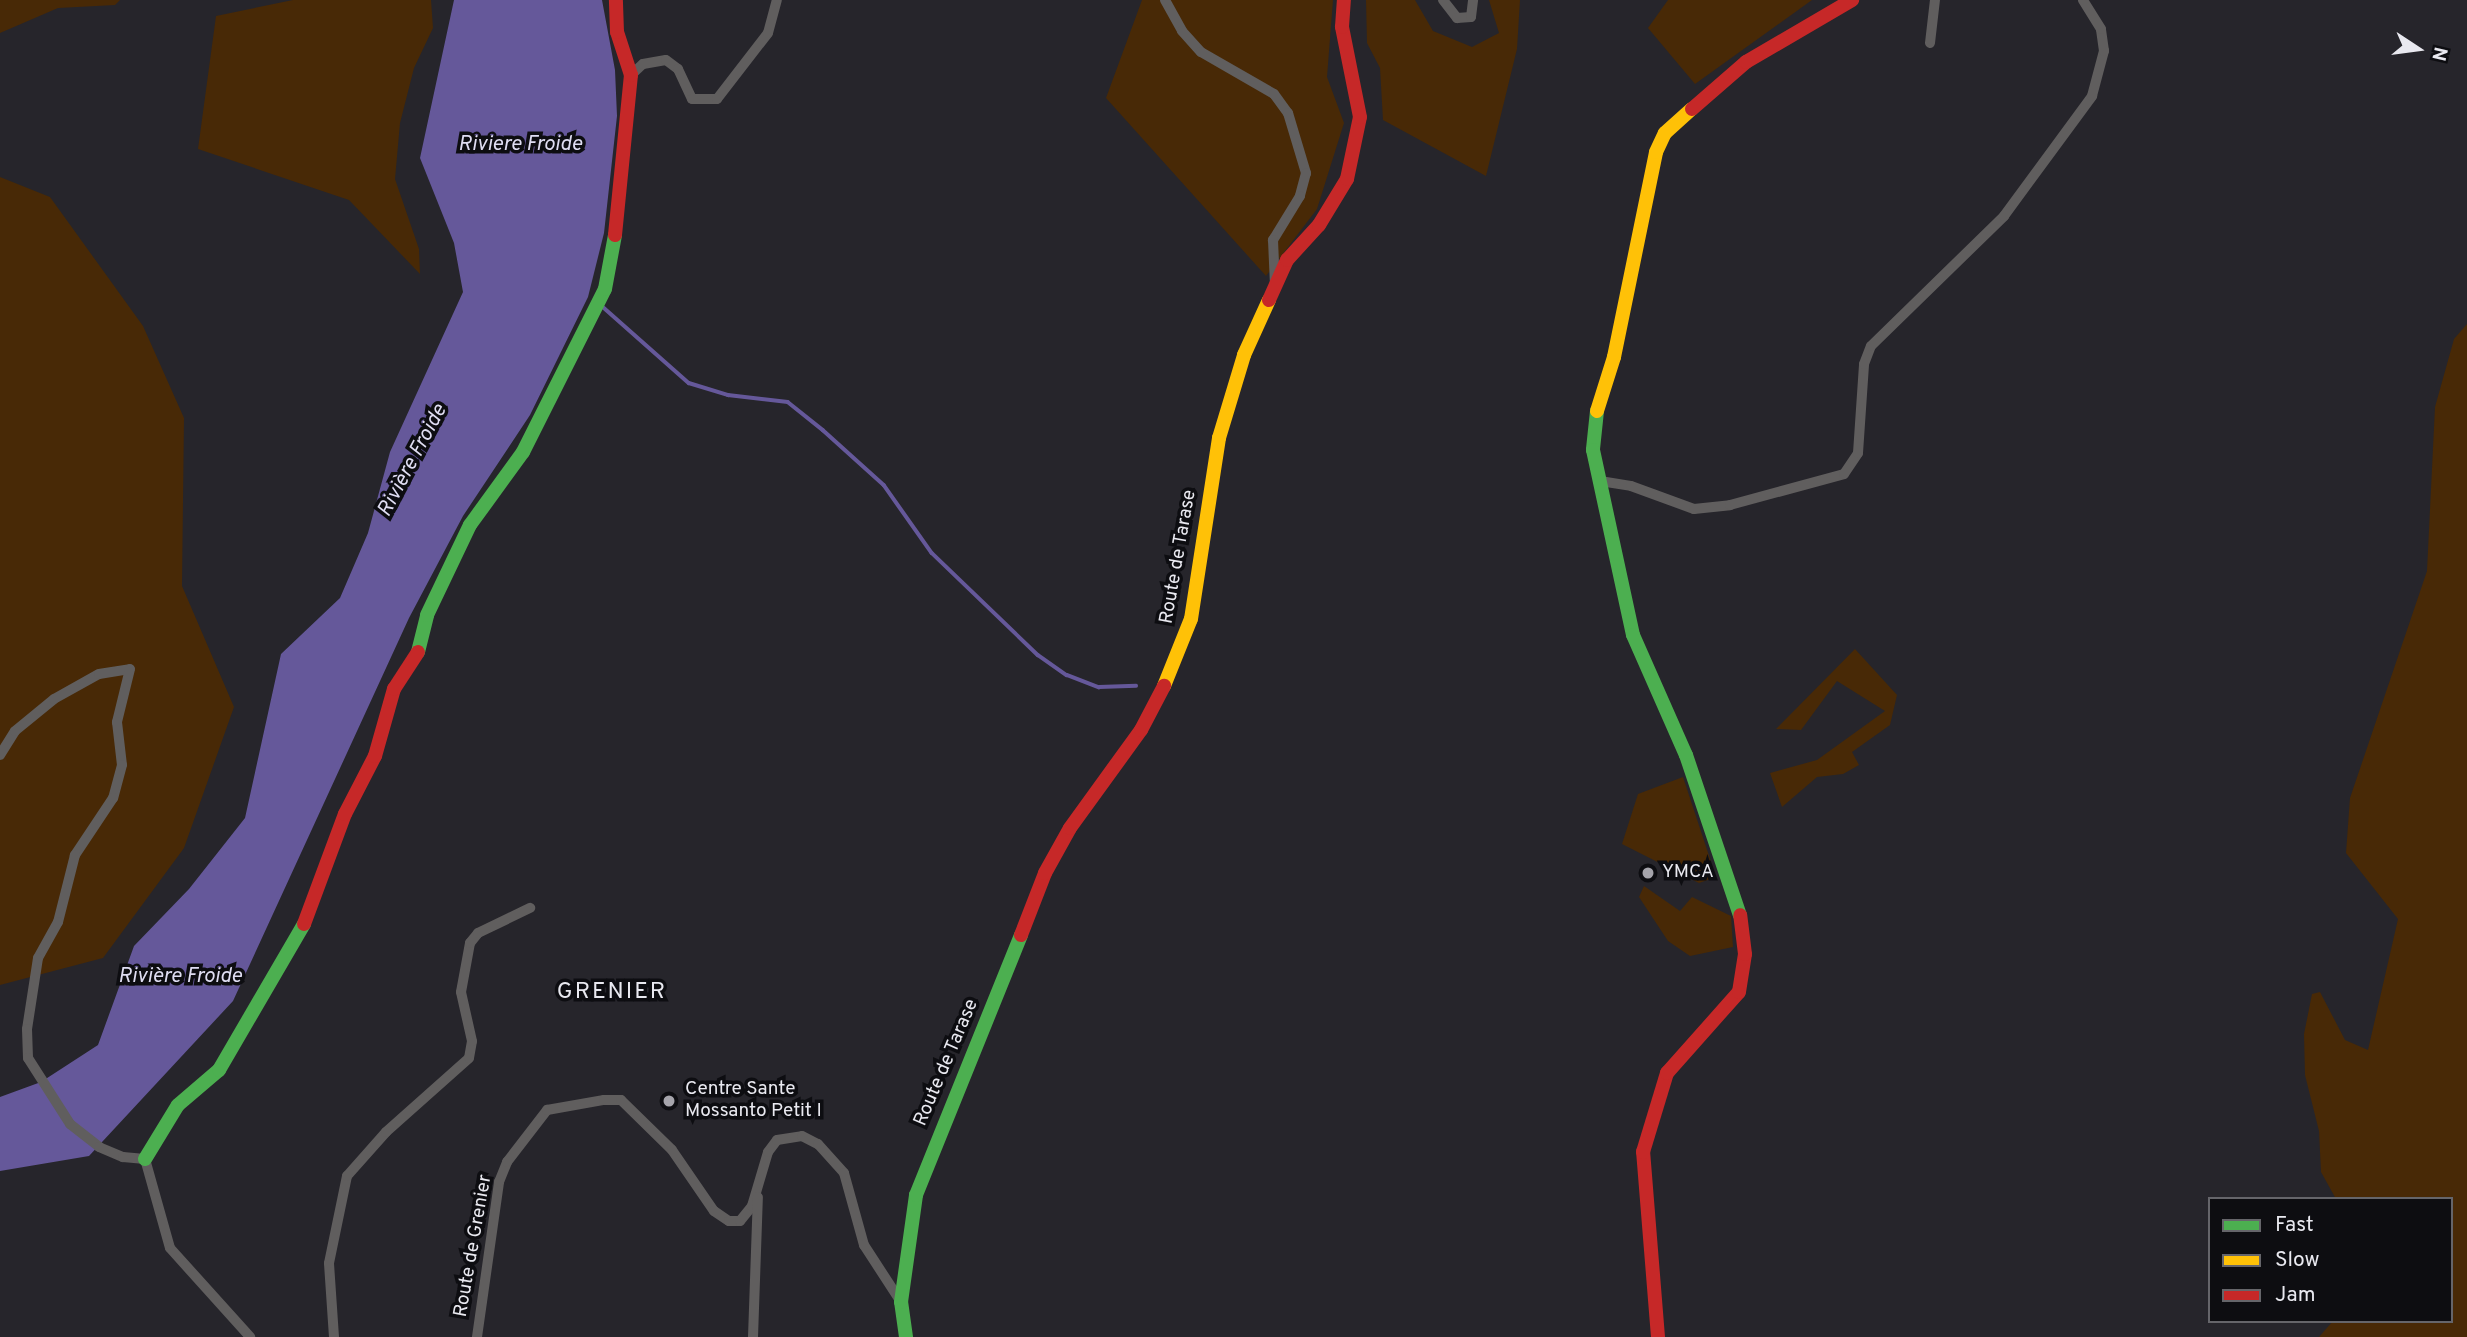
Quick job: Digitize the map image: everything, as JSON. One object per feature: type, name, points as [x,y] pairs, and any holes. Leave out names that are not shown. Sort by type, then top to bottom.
[{"type":"street","points":[[250,1337],[170,1248],[145,1159],[178,1105],[219,1070],[301,931],[345,814],[375,757],[394,689],[418,654],[427,615],[470,525],[523,452],[605,289],[617,227],[631,75],[617,33],[616,0]]},
{"type":"street","points":[[631,75],[643,64],[666,60],[678,69],[692,99],[717,99],[753,58],[774,20],[777,0]]},
{"type":"street","points":[[1165,0],[1182,31],[1201,52],[1274,94],[1288,113],[1306,173],[1300,196],[1273,240],[1275,285]]},
{"type":"street","name":"Route de Tarase","points":[[906,1337],[901,1302],[916,1195],[937,1133],[981,1040],[1019,930],[1070,828],[1141,730],[1178,659],[1191,619],[1228,401],[1287,260],[1333,202],[1347,179],[1360,117],[1342,27],[1344,0]]},
{"type":"street","points":[[1443,0],[1457,18],[1471,17],[1473,0]]},
{"type":"street","points":[[1658,1337],[1643,1152],[1654,1104],[1667,1073],[1685,1048],[1739,992],[1745,954],[1741,918],[1686,755],[1633,635],[1593,450],[1593,425],[1614,357],[1656,152],[1665,133],[1746,62],[1806,23],[1852,0]]},
{"type":"street","points":[[1930,43],[1935,0]]},
{"type":"street","points":[[1600,481],[1631,486],[1694,509],[1730,506],[1843,474],[1858,453],[1864,364],[1871,346],[2004,216],[2092,96],[2104,51],[2101,29],[2083,0]]},
{"type":"street","points":[[0,755],[15,731],[54,699],[99,674],[130,669],[117,722],[122,765],[113,798],[75,855],[58,922],[38,958],[27,1029],[28,1058],[70,1124],[99,1147],[123,1157],[145,1159]]},
{"type":"street","points":[[334,1337],[328,1263],[347,1176],[386,1132],[469,1058],[472,1041],[461,992],[470,943],[478,933],[530,908]]},
{"type":"street","name":"Route de Grenier","points":[[477,1337],[499,1182],[514,1152],[547,1110],[621,1100],[672,1150],[714,1211],[729,1221],[740,1221],[746,1215],[768,1152],[777,1140],[802,1136],[818,1143],[844,1174],[864,1245],[901,1302]]},
{"type":"street","points":[[753,1337],[758,1186]]},
{"type":"shaded area","points":[[0,0],[120,0],[115,5],[58,8],[0,33]]},
{"type":"shaded area","points":[[293,0],[431,0],[433,28],[414,68],[400,123],[395,179],[419,249],[420,274],[349,200],[198,149],[216,16]]},
{"type":"shaded area","points":[[1142,0],[1333,0],[1327,77],[1344,123],[1317,209],[1266,276],[1106,98]]},
{"type":"shaded area","points":[[1366,0],[1415,0],[1433,31],[1472,47],[1499,33],[1489,0],[1520,0],[1517,49],[1486,176],[1383,120],[1380,68],[1367,43]]},
{"type":"shaded area","points":[[1668,0],[1812,0],[1695,84],[1648,28]]},
{"type":"shaded area","points":[[0,177],[50,197],[143,326],[184,418],[182,586],[234,707],[184,848],[103,958],[0,985]]},
{"type":"shaded area","points":[[2467,324],[2467,1337],[2319,1337],[2331,1323],[2453,1323],[2453,1197],[2335,1197],[2321,1172],[2319,1131],[2305,1075],[2304,1034],[2312,994],[2320,992],[2345,1040],[2368,1050],[2398,919],[2346,853],[2350,798],[2427,571],[2435,407],[2454,339]]},
{"type":"shaded area","points":[[1855,649],[1897,695],[1890,725],[1852,752],[1859,765],[1843,774],[1817,777],[1782,807],[1770,773],[1817,760],[1885,711],[1837,681],[1801,730],[1776,729]]},
{"type":"shaded area","points":[[1683,777],[1716,877],[1699,883],[1622,844],[1638,794]]},
{"type":"shaded area","points":[[1644,886],[1680,911],[1692,897],[1731,916],[1733,947],[1690,956],[1668,941],[1639,897]]},
{"type":"water","points":[[454,0],[602,0],[615,70],[617,116],[604,233],[588,297],[530,415],[463,516],[409,618],[233,1001],[89,1156],[0,1171],[0,1097],[41,1082],[98,1045],[134,946],[189,889],[245,818],[281,654],[340,598],[368,533],[390,452],[463,292],[454,243],[420,158]]},
{"type":"waterway","points":[[602,306],[689,383],[728,395],[788,402],[823,430],[884,485],[932,553],[1038,655],[1067,675],[1099,687],[1136,686]]},
{"type":"traffic: fast","points":[[418,652],[427,615],[470,525],[523,452],[605,289],[615,235]]},
{"type":"traffic: fast","points":[[1597,411],[1593,450],[1633,635],[1686,755],[1740,915]]},
{"type":"traffic: fast","points":[[145,1159],[178,1105],[219,1070],[304,924]]},
{"type":"traffic: fast","points":[[906,1337],[901,1302],[916,1195],[1021,935]]},
{"type":"traffic: slow","points":[[1597,411],[1614,357],[1656,152],[1665,133],[1692,109]]},
{"type":"traffic: slow","points":[[1164,686],[1191,619],[1219,438],[1244,355],[1269,300]]},
{"type":"traffic: jam","points":[[615,235],[631,75],[617,32],[616,0]]},
{"type":"traffic: jam","points":[[1269,300],[1287,260],[1319,225],[1347,179],[1360,117],[1342,27],[1344,0]]},
{"type":"traffic: jam","points":[[1692,109],[1746,62],[1852,0]]},
{"type":"traffic: jam","points":[[304,924],[345,814],[375,756],[394,689],[418,652]]},
{"type":"traffic: jam","points":[[1021,935],[1045,873],[1070,828],[1141,730],[1164,686]]},
{"type":"traffic: jam","points":[[1658,1337],[1643,1152],[1667,1073],[1739,992],[1745,954],[1740,915]]},
{"type":"place","name":"YMCA","points":[[1648,873]]},
{"type":"place","name":"Centre Sante Mossanto Petit I","points":[[669,1101]]},
{"type":"district","name":"GRENIER","points":[[612,993]]},
{"type":"water label","name":"Riviere Froide","points":[[520,145]]},
{"type":"water label","name":"Rivière Froide","points":[[413,461]]},
{"type":"water label","name":"Rivière Froide","points":[[180,977]]}]
